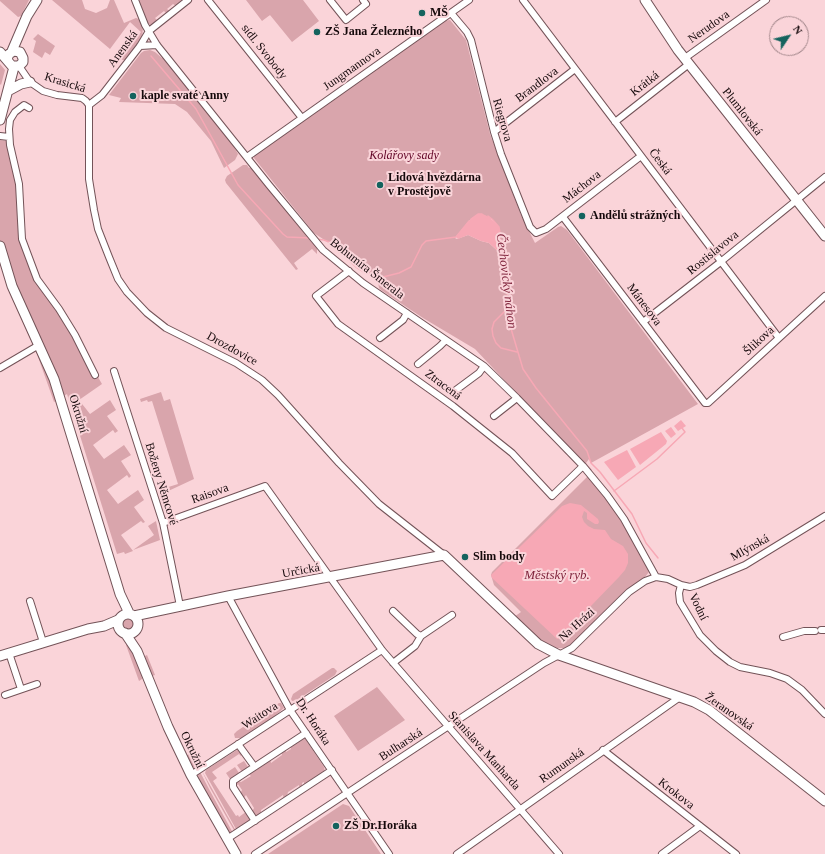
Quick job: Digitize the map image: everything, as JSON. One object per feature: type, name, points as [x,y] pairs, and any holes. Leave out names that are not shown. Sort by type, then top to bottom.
[{"type":"street","points":[[10,54],[29,12],[37,0]]},
{"type":"street","name":"Anenská","points":[[89,105],[102,95],[140,46],[149,31],[135,0]]},
{"type":"street","points":[[149,31],[188,0]]},
{"type":"street","name":"sídl. Svobody","points":[[208,0],[302,118]]},
{"type":"street","points":[[330,0],[346,20],[366,4],[363,0]]},
{"type":"street","name":"Jungmannova","points":[[247,157],[469,0]]},
{"type":"street","name":"Česká","points":[[523,0],[779,338]]},
{"type":"street","name":"Plumlovská","points":[[645,0],[671,40],[687,61],[825,236]]},
{"type":"street","name":"Nerudova","points":[[687,61],[766,0]]},
{"type":"street","name":"Riegrova","points":[[451,13],[467,32],[471,40],[494,132],[507,172],[532,231],[536,233]]},
{"type":"street","points":[[0,120],[16,66],[23,60],[23,27]]},
{"type":"street","name":"Bohumíra Šmerala","points":[[149,31],[157,45],[318,245],[348,272],[484,366],[517,398],[582,466],[607,496],[624,520],[656,577]]},
{"type":"street","points":[[140,46],[157,45]]},
{"type":"street","name":"Krasická","points":[[0,47],[10,54]]},
{"type":"street","name":"Krasická","points":[[0,52],[10,54],[17,51],[22,54]]},
{"type":"street","name":"Krasická","points":[[10,54],[8,63],[16,66],[30,82],[47,92],[60,96],[82,98],[89,105]]},
{"type":"street","name":"Krátká","points":[[615,122],[687,61]]},
{"type":"street","name":"Brandlova","points":[[494,132],[575,69]]},
{"type":"street","points":[[8,91],[21,84],[30,82]]},
{"type":"street","points":[[29,108],[26,105],[22,106],[11,118],[9,137],[19,184],[21,233],[24,245],[38,279],[75,335],[95,375]]},
{"type":"street","name":"Drozdovice","points":[[89,105],[89,179],[94,210],[98,229],[109,257],[118,279],[127,292],[147,313],[166,328],[236,363],[262,380],[278,395],[339,463],[379,504],[444,556],[478,587]]},
{"type":"street","points":[[0,136],[9,137]]},
{"type":"street","name":"Máchova","points":[[536,233],[546,229],[563,217],[641,156]]},
{"type":"street","name":"Rostislavova","points":[[643,322],[722,261],[825,177]]},
{"type":"street","name":"Mánesova","points":[[563,217],[701,400],[708,403]]},
{"type":"street","name":"Okružní","points":[[0,246],[2,259],[15,293],[52,374],[62,401],[120,594],[125,616]]},
{"type":"street","name":"Ztracená","points":[[348,272],[316,296],[338,324],[453,406],[512,453],[552,496],[582,466]]},
{"type":"street","name":"Šlikova","points":[[708,403],[825,296]]},
{"type":"street","points":[[380,338],[403,320],[407,313]]},
{"type":"street","points":[[418,364],[446,340]]},
{"type":"street","points":[[0,359],[2,367],[39,345]]},
{"type":"street","points":[[456,390],[479,373],[484,366]]},
{"type":"street","name":"Boženy Němcové","points":[[114,371],[163,523],[180,606]]},
{"type":"street","points":[[494,416],[517,398]]},
{"type":"street","name":"Raisova","points":[[163,523],[265,486]]},
{"type":"street","name":"Stanislava Manharda","points":[[265,486],[382,650],[559,854]]},
{"type":"street","name":"Mlýnská","points":[[681,585],[690,587],[697,585],[745,565],[825,516]]},
{"type":"street","name":"Určická","points":[[0,656],[88,629],[104,626],[125,616],[444,556]]},
{"type":"street","name":"Vodní","points":[[656,577],[668,579],[681,585],[679,598],[687,614],[700,635],[725,658],[740,667],[787,678],[802,690],[825,714]]},
{"type":"street","name":"Na Hrázi","points":[[478,587],[538,644],[559,655],[572,648],[635,587],[656,577]]},
{"type":"street","name":"Dr. Horáka","points":[[228,596],[290,710],[389,854]]},
{"type":"street","points":[[30,601],[43,642]]},
{"type":"street","name":"Určická","points":[[137,628],[162,610]]},
{"type":"street","points":[[393,611],[421,636]]},
{"type":"street","points":[[393,663],[415,646],[421,636],[452,615]]},
{"type":"street","points":[[125,616],[138,621],[137,628],[132,633],[122,632],[118,626],[125,616]]},
{"type":"street","name":"Určická","points":[[104,626],[122,632]]},
{"type":"street","name":"Okružní","points":[[137,628],[137,651]]},
{"type":"street","points":[[783,637],[804,631],[820,631]]},
{"type":"street","name":"Okružní","points":[[122,632],[137,651],[166,722],[191,775],[236,854]]},
{"type":"street","name":"Waitova","points":[[191,775],[382,650]]},
{"type":"street","points":[[10,653],[21,689]]},
{"type":"street","name":"Žeranovská","points":[[559,655],[694,702],[709,710],[825,801]]},
{"type":"street","name":"Bulharská","points":[[255,854],[544,663],[559,655]]},
{"type":"street","points":[[5,695],[37,684]]},
{"type":"street","name":"Rumunská","points":[[457,854],[680,697]]},
{"type":"street","points":[[255,821],[232,785],[235,779],[306,733]]},
{"type":"street","points":[[238,744],[254,766]]},
{"type":"street","name":"Krokova","points":[[603,750],[736,854]]},
{"type":"street","points":[[227,840],[332,770]]},
{"type":"street","points":[[662,854],[700,826]]},
{"type":"green space","points":[[0,0],[29,0],[21,16],[18,17]]},
{"type":"green space","points":[[52,0],[82,0],[85,9],[96,13],[107,8],[110,0],[114,0],[124,23],[136,18],[139,19],[143,27],[142,39],[126,60],[120,59],[141,32],[130,22],[110,49]]},
{"type":"green space","points":[[138,0],[186,0],[179,8],[173,4],[167,9],[172,13],[169,16],[164,11],[155,18],[160,23],[152,26],[148,23]]},
{"type":"green space","points":[[246,0],[303,0],[319,21],[292,42],[270,15],[262,21]]},
{"type":"green space","name":"Kolářovy sady","points":[[450,20],[466,40],[490,134],[521,215],[535,243],[558,227],[561,226],[567,230],[698,404],[591,463],[589,459],[586,463],[592,470],[590,471],[475,349],[423,318],[381,290],[378,282],[384,277],[374,276],[360,269],[332,245],[314,233],[254,158],[254,156],[443,21]],"holes":[[[478,214],[492,219],[499,227],[501,254],[489,243],[468,235],[457,239],[455,238],[470,220]]]},
{"type":"green space","points":[[38,34],[55,46],[50,55],[45,52],[42,58],[33,52],[36,41],[33,39]]},
{"type":"green space","points":[[150,50],[162,58],[164,57],[235,146],[234,147],[238,154],[235,160],[224,168],[211,141],[187,112],[175,104],[119,102],[121,98],[109,95],[141,53]]},
{"type":"green space","points":[[0,64],[5,70],[1,85],[0,84]]},
{"type":"green space","points":[[0,140],[7,141],[17,187],[19,239],[33,276],[60,312],[102,384],[79,400],[90,414],[110,400],[116,410],[107,416],[118,431],[115,433],[113,430],[93,445],[104,459],[124,445],[131,455],[121,461],[131,476],[129,478],[127,475],[107,490],[118,504],[138,490],[144,500],[134,507],[145,522],[143,523],[141,521],[121,535],[133,551],[125,554],[124,552],[117,554],[67,394],[54,402],[37,354],[10,294],[0,263]]},
{"type":"green space","points":[[243,165],[247,165],[249,168],[251,167],[317,247],[317,254],[312,249],[294,263],[298,269],[296,270],[226,183],[225,180],[227,176]]},
{"type":"green space","points":[[161,392],[164,401],[170,399],[194,479],[164,493],[162,489],[178,484],[152,401],[148,402],[147,400],[141,402],[140,399]]},
{"type":"green space","name":"Městský ryb.","points":[[588,476],[623,523],[646,563],[649,572],[645,577],[622,594],[575,641],[566,648],[555,648],[538,639],[514,617],[521,612],[494,585],[491,575],[492,572]]},
{"type":"green space","points":[[156,521],[160,540],[133,550],[154,535],[148,526]]},
{"type":"green space","points":[[128,616],[133,618],[135,623],[133,628],[128,630],[123,628],[121,623],[123,618]]},
{"type":"green space","points":[[130,643],[143,676],[139,681],[126,645]]},
{"type":"green space","points":[[147,655],[155,675],[152,676],[143,657]]},
{"type":"green space","points":[[332,668],[337,671],[335,675],[297,700],[292,701],[291,699],[293,694]]},
{"type":"green space","points":[[377,687],[405,720],[358,751],[334,716]]},
{"type":"green space","points":[[281,703],[284,708],[270,720],[241,738],[235,738],[234,734],[237,731]]},
{"type":"green space","points":[[304,737],[324,767],[325,772],[304,787],[304,782],[302,783],[302,788],[300,790],[299,785],[288,792],[284,800],[283,795],[261,810],[261,815],[255,815],[252,812],[254,808],[246,795],[243,799],[240,794],[242,790],[238,784],[236,787],[236,780],[241,782],[251,776],[247,773],[270,758],[271,763],[282,755],[282,750],[285,748],[286,752],[291,749],[290,745]]},
{"type":"green space","points":[[240,748],[248,762],[242,755],[241,756],[239,754],[212,772],[217,778],[213,781],[236,816],[238,815],[239,817],[247,811],[247,815],[251,818],[250,821],[237,831],[205,773],[206,770]]},
{"type":"green space","points":[[191,753],[197,767],[196,768],[192,767],[186,756]]},
{"type":"green space","points":[[244,761],[248,767],[242,772],[237,765]]},
{"type":"green space","points":[[235,767],[239,773],[230,779],[226,773]]},
{"type":"green space","points":[[202,771],[236,831],[235,832],[210,788]]},
{"type":"green space","points":[[200,772],[233,833],[228,833],[197,778]]},
{"type":"green space","name":"ZŠ Dr.Horáka","points":[[343,804],[349,806],[381,854],[268,854]]},
{"type":"water","points":[[478,214],[483,214],[489,217],[499,227],[503,254],[501,254],[489,243],[468,235],[458,239],[456,237],[470,220]]},
{"type":"water","points":[[681,420],[686,426],[678,431],[674,426]]},
{"type":"water","points":[[671,427],[676,434],[671,438],[665,431]]},
{"type":"water","points":[[661,432],[667,441],[666,444],[640,465],[630,449]]},
{"type":"water","points":[[627,450],[636,467],[618,480],[604,462]]},
{"type":"water","name":"Městský ryb.","points":[[570,503],[581,505],[598,519],[598,524],[595,524],[587,519],[587,513],[584,511],[582,517],[588,526],[594,529],[605,530],[611,539],[623,546],[628,554],[628,563],[625,570],[619,577],[560,638],[557,639],[492,578],[491,575],[562,506]]},
{"type":"waterway","name":"Čechovický náhon","points":[[151,56],[196,109],[238,185],[287,237],[311,238]]},
{"type":"waterway","name":"Čechovický náhon","points":[[471,219],[478,214],[482,214]]},
{"type":"waterway","name":"Čechovický náhon","points":[[488,216],[499,227],[500,233]]},
{"type":"waterway","name":"Čechovický náhon","points":[[316,239],[329,242],[356,267],[364,272],[377,277],[383,277],[399,273],[411,267],[422,245],[426,241],[456,237],[469,221]]},
{"type":"waterway","name":"Čechovický náhon","points":[[503,253],[509,322],[523,369],[536,388],[587,451],[591,463],[600,472],[632,514],[646,543],[658,558]]},
{"type":"waterway","points":[[508,308],[494,322],[492,329],[493,336],[496,343],[501,348],[517,352]]},
{"type":"waterway","points":[[614,491],[657,459],[685,432],[682,428]]},
{"type":"place","name":"MŠ","points":[[422,13]]},
{"type":"place","name":"ZŠ Jana Železného","points":[[317,32]]},
{"type":"place","name":"kaple svaté Anny","points":[[133,96]]},
{"type":"place","name":"Lidová hvězdárna v Prostějově","points":[[380,185]]},
{"type":"place","name":"Andělů strážných","points":[[582,216]]},
{"type":"place","name":"Slim body","points":[[465,557]]},
{"type":"place","name":"ZŠ Dr.Horáka","points":[[336,826]]}]
